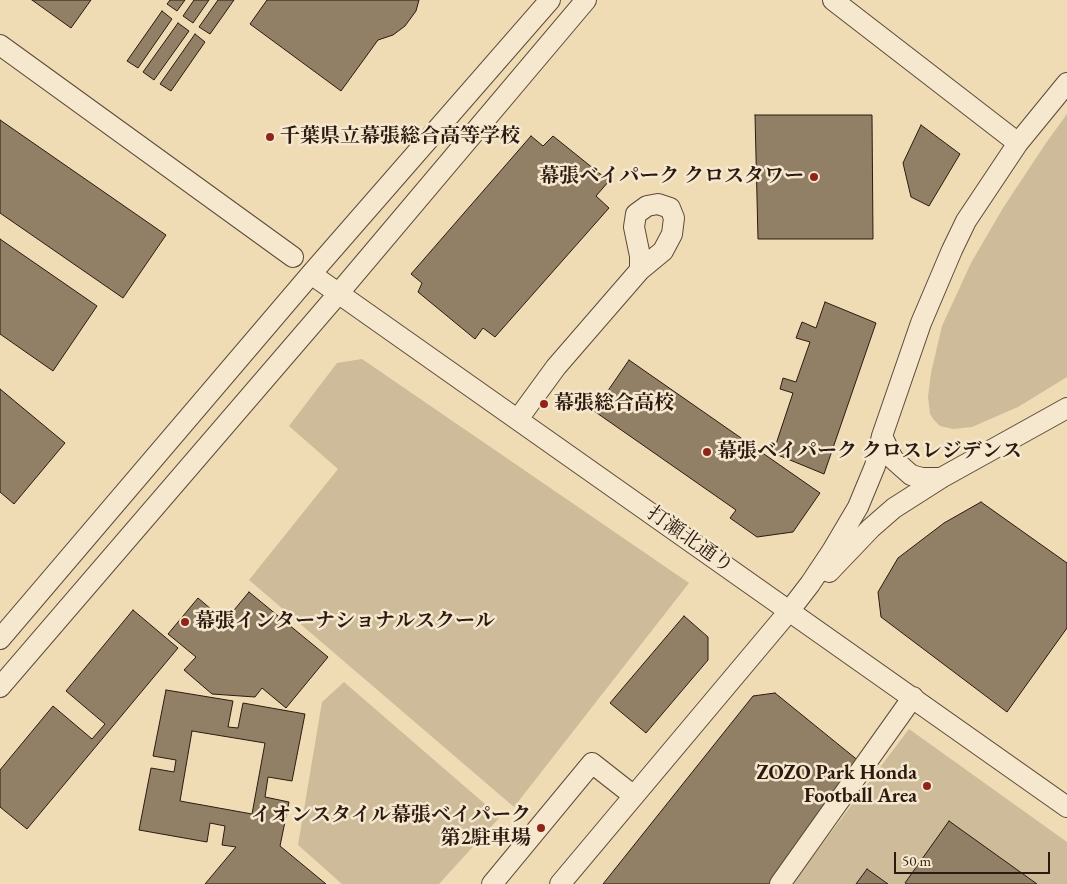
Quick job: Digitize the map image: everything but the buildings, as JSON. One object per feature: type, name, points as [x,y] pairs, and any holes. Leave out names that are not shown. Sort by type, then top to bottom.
[{"type":"street","points":[[0,639],[312,274],[550,0]]},
{"type":"street","points":[[0,687],[338,294],[586,0]]},
{"type":"street","points":[[833,0],[1018,143]]},
{"type":"street","points":[[0,45],[293,257]]},
{"type":"street","points":[[560,884],[790,610],[832,551],[858,507],[874,466],[882,436],[922,323],[966,221],[1018,143],[1067,83]]},
{"type":"street","points":[[518,419],[556,367],[640,270]]},
{"type":"street","name":"打瀬北通り","points":[[312,274],[1067,806]]},
{"type":"street","points":[[790,610],[871,528],[894,508],[941,478],[1067,408]]},
{"type":"street","points":[[882,436],[893,459],[911,475],[922,478],[941,478]]},
{"type":"street","points":[[780,884],[913,697]]},
{"type":"street","points":[[492,884],[592,763],[634,796]]},
{"type":"shaded area","points":[[1067,114],[1067,377],[1018,407],[972,427],[953,429],[940,426],[930,414],[928,397],[931,373],[942,326],[971,263],[1003,208]]},
{"type":"shaded area","points":[[362,359],[689,583],[514,807],[249,580],[338,469],[289,426],[337,363]]},
{"type":"shaded area","points":[[344,682],[500,817],[439,884],[342,884],[298,845],[322,702]]},
{"type":"shaded area","name":"ZOZO Park Honda Football Area","points":[[909,729],[1067,842],[1067,884],[792,884]]},
{"type":"place","name":"千葉県立幕張総合高等学校","points":[[270,137]]},
{"type":"place","name":"幕張ベイパーク クロスタワー","points":[[814,177]]},
{"type":"place","name":"幕張総合高校","points":[[544,404]]},
{"type":"place","name":"幕張ベイパーク クロスレジデンス","points":[[707,452]]},
{"type":"place","name":"幕張インターナショナルスクール","points":[[185,622]]},
{"type":"place","name":"ZOZO Park Honda Football Area","points":[[927,786]]},
{"type":"place","name":"イオンスタイル幕張ベイパーク 第2駐車場","points":[[541,828]]}]
